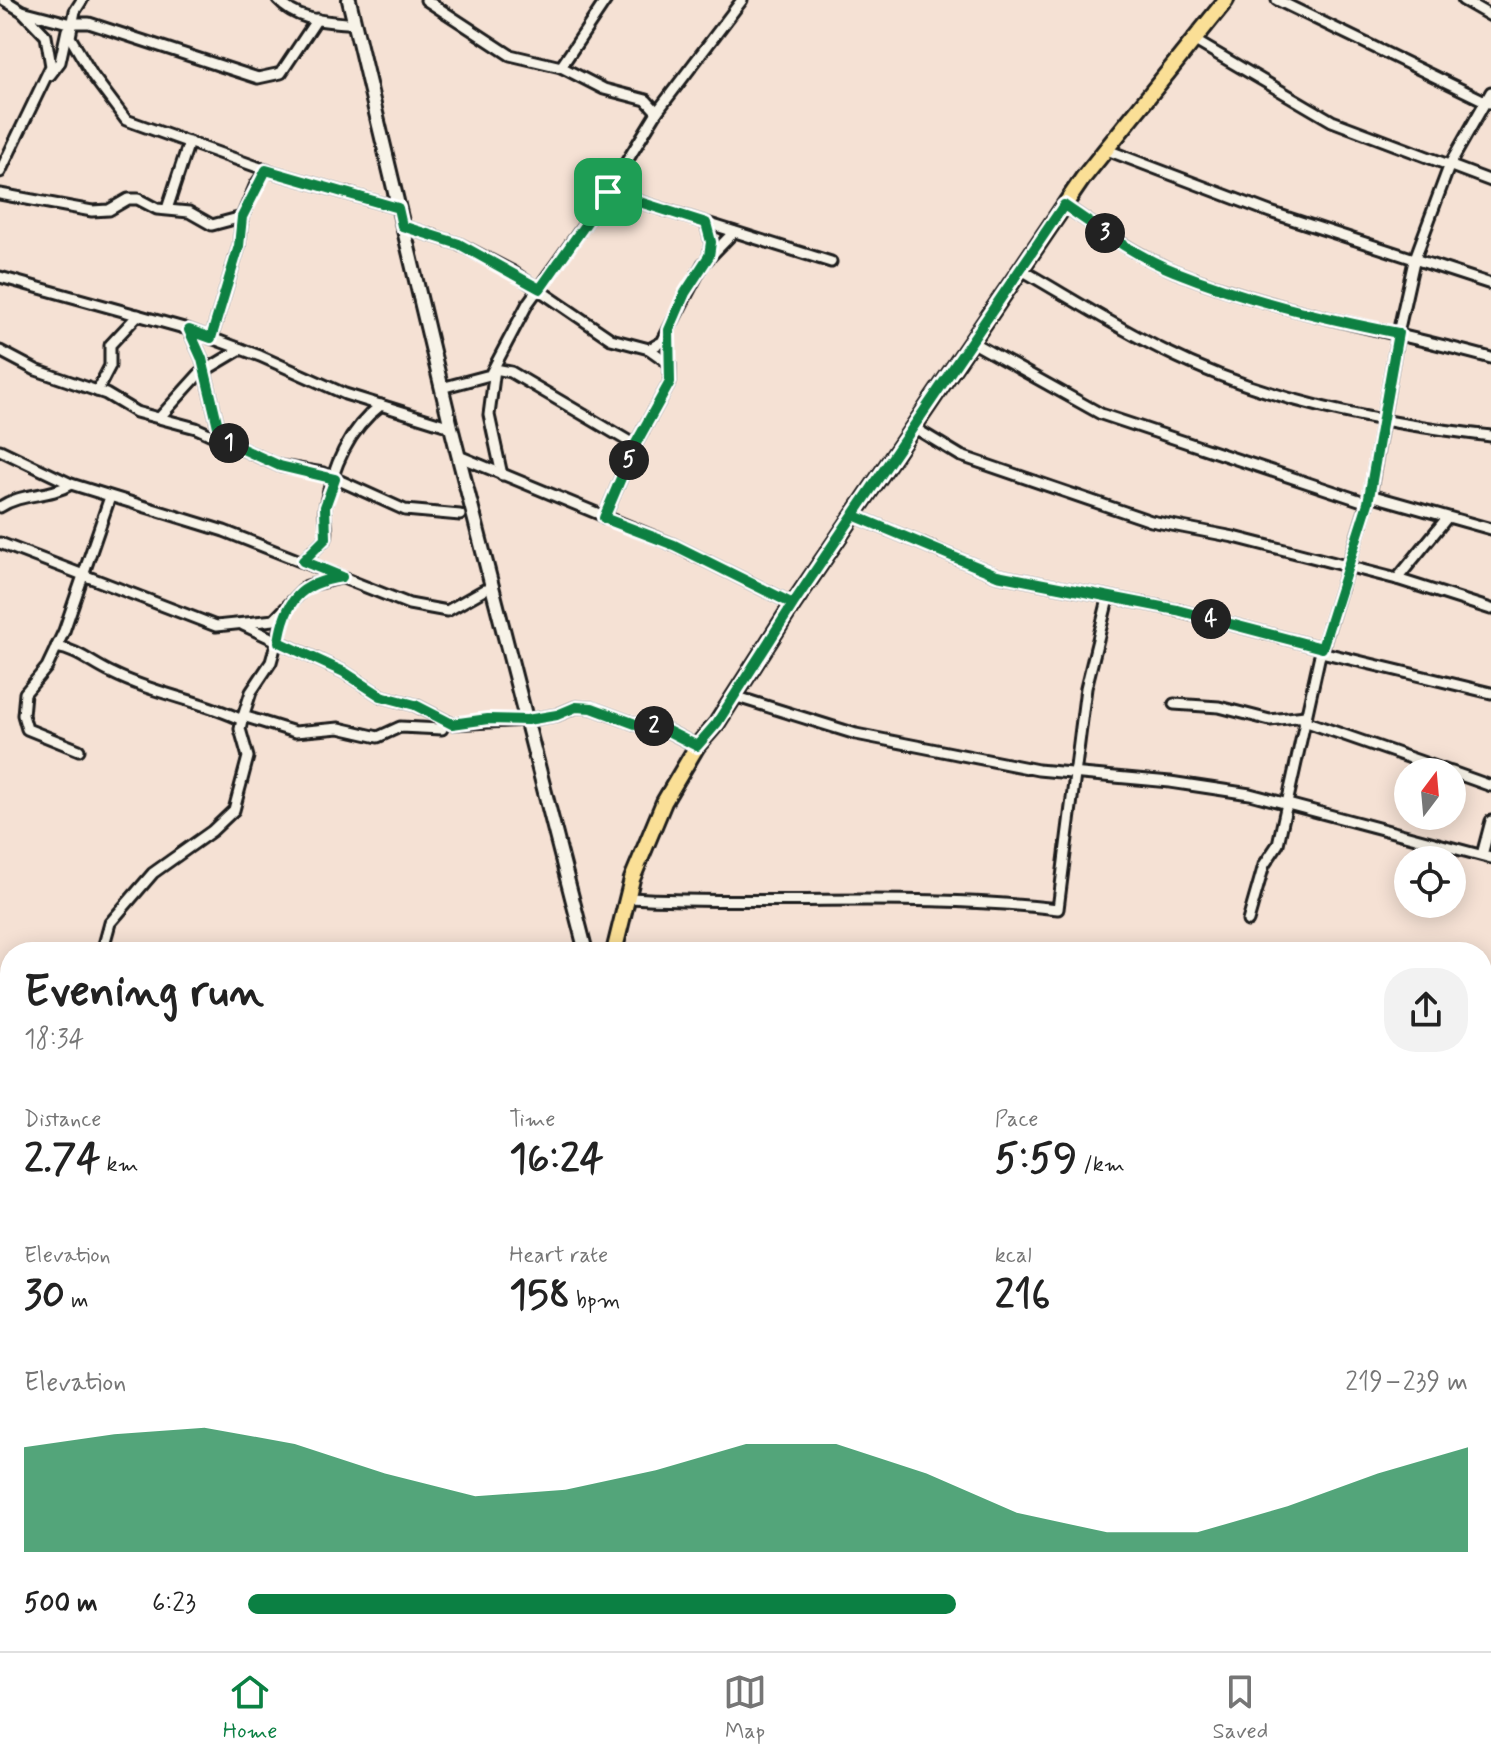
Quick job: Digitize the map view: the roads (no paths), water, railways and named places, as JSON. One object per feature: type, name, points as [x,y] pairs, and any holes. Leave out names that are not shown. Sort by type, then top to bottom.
[{"type":"main road","points":[[349,0],[441,388],[583,942]]},
{"type":"main road","points":[[617,942],[628,898],[664,802],[697,746],[734,696],[1064,205],[1192,39],[1226,0]]},
{"type":"street","points":[[4,0],[22,11],[46,36],[51,51],[49,77]]},
{"type":"street","points":[[0,172],[23,120],[60,62],[70,23],[82,0]]},
{"type":"street","points":[[278,0],[294,14],[355,24]]},
{"type":"street","points":[[426,0],[510,55],[561,67],[604,89],[646,100],[657,112]]},
{"type":"street","points":[[561,67],[606,0]]},
{"type":"street","points":[[502,475],[489,415],[495,369],[517,320],[608,192],[657,112],[742,0]]},
{"type":"street","points":[[1277,0],[1488,103]]},
{"type":"street","points":[[1463,0],[1491,16]]},
{"type":"street","points":[[22,11],[70,23],[89,23],[231,72],[267,79],[281,73],[317,19]]},
{"type":"street","points":[[70,23],[70,37],[93,76],[126,120],[266,170],[398,208]]},
{"type":"street","points":[[1192,39],[1332,121],[1491,181]]},
{"type":"street","points":[[1248,921],[1264,865],[1278,844],[1322,650],[1369,499],[1414,261],[1450,164],[1488,103],[1491,92]]},
{"type":"street","points":[[167,209],[189,142]]},
{"type":"street","points":[[1107,150],[1414,261],[1491,284]]},
{"type":"street","points":[[211,338],[239,246],[242,217],[266,170]]},
{"type":"street","points":[[608,192],[831,262]]},
{"type":"street","points":[[0,194],[81,210],[109,210],[133,199],[157,209],[189,212],[207,225],[242,217]]},
{"type":"street","points":[[1064,205],[1119,243],[1174,271],[1314,317],[1398,333],[1491,358]]},
{"type":"street","points":[[706,223],[711,242],[709,256]]},
{"type":"street","points":[[402,226],[459,244],[540,289],[611,339],[649,349],[670,364]]},
{"type":"street","points":[[649,349],[662,342],[685,293],[709,256],[734,232]]},
{"type":"street","points":[[1020,269],[1163,350],[1229,379],[1287,398],[1382,420],[1491,436]]},
{"type":"street","points":[[0,277],[189,330],[345,394],[451,427]]},
{"type":"street","points":[[97,391],[110,366],[110,345],[138,315]]},
{"type":"street","points":[[189,330],[204,370],[221,439]]},
{"type":"street","points":[[604,518],[635,445],[670,382],[669,330]]},
{"type":"street","points":[[970,341],[1101,414],[1369,499],[1397,500],[1446,519],[1491,529]]},
{"type":"street","points":[[161,416],[204,370],[241,349]]},
{"type":"street","points":[[0,351],[36,370],[97,391],[136,412],[161,416],[280,466],[335,479],[405,510],[460,515]]},
{"type":"street","points":[[441,388],[482,380],[495,369]]},
{"type":"street","points":[[495,369],[511,372],[635,445]]},
{"type":"street","points":[[303,561],[326,538],[325,507],[346,442],[358,425],[381,405]]},
{"type":"street","points":[[913,427],[961,456],[1151,521],[1234,537],[1397,579],[1491,609]]},
{"type":"street","points":[[0,450],[71,484],[224,531],[409,604],[447,611],[459,607],[484,590]]},
{"type":"street","points":[[461,457],[674,545],[793,604]]},
{"type":"street","points":[[0,507],[15,498],[52,493],[71,484]]},
{"type":"street","points":[[79,750],[32,733],[24,724],[25,693],[47,667],[56,647],[110,497]]},
{"type":"street","points":[[853,515],[997,575],[1177,610],[1491,693]]},
{"type":"street","points":[[1397,579],[1446,519]]},
{"type":"street","points":[[0,543],[216,626],[263,624],[285,612],[307,586],[342,577]]},
{"type":"street","points":[[628,898],[792,903],[944,901],[1058,909],[1086,688],[1108,599]]},
{"type":"street","points":[[105,942],[110,923],[153,873],[212,831],[234,810],[248,757],[240,729],[242,718],[251,692],[271,662],[285,612]]},
{"type":"street","points":[[243,625],[344,672],[381,696],[415,705],[452,724],[488,719],[527,720],[557,715],[576,707],[592,708],[638,725],[662,728],[697,746]]},
{"type":"street","points":[[56,647],[75,651],[112,673],[173,697],[295,732],[339,728],[378,737],[400,727],[442,729]]},
{"type":"street","points":[[734,696],[856,734],[1038,770],[1170,782],[1287,803],[1486,856],[1491,821]]},
{"type":"street","points":[[1174,704],[1219,707],[1270,720],[1304,719],[1413,758]]},
{"type":"street","points":[[1466,777],[1491,786]]}]
